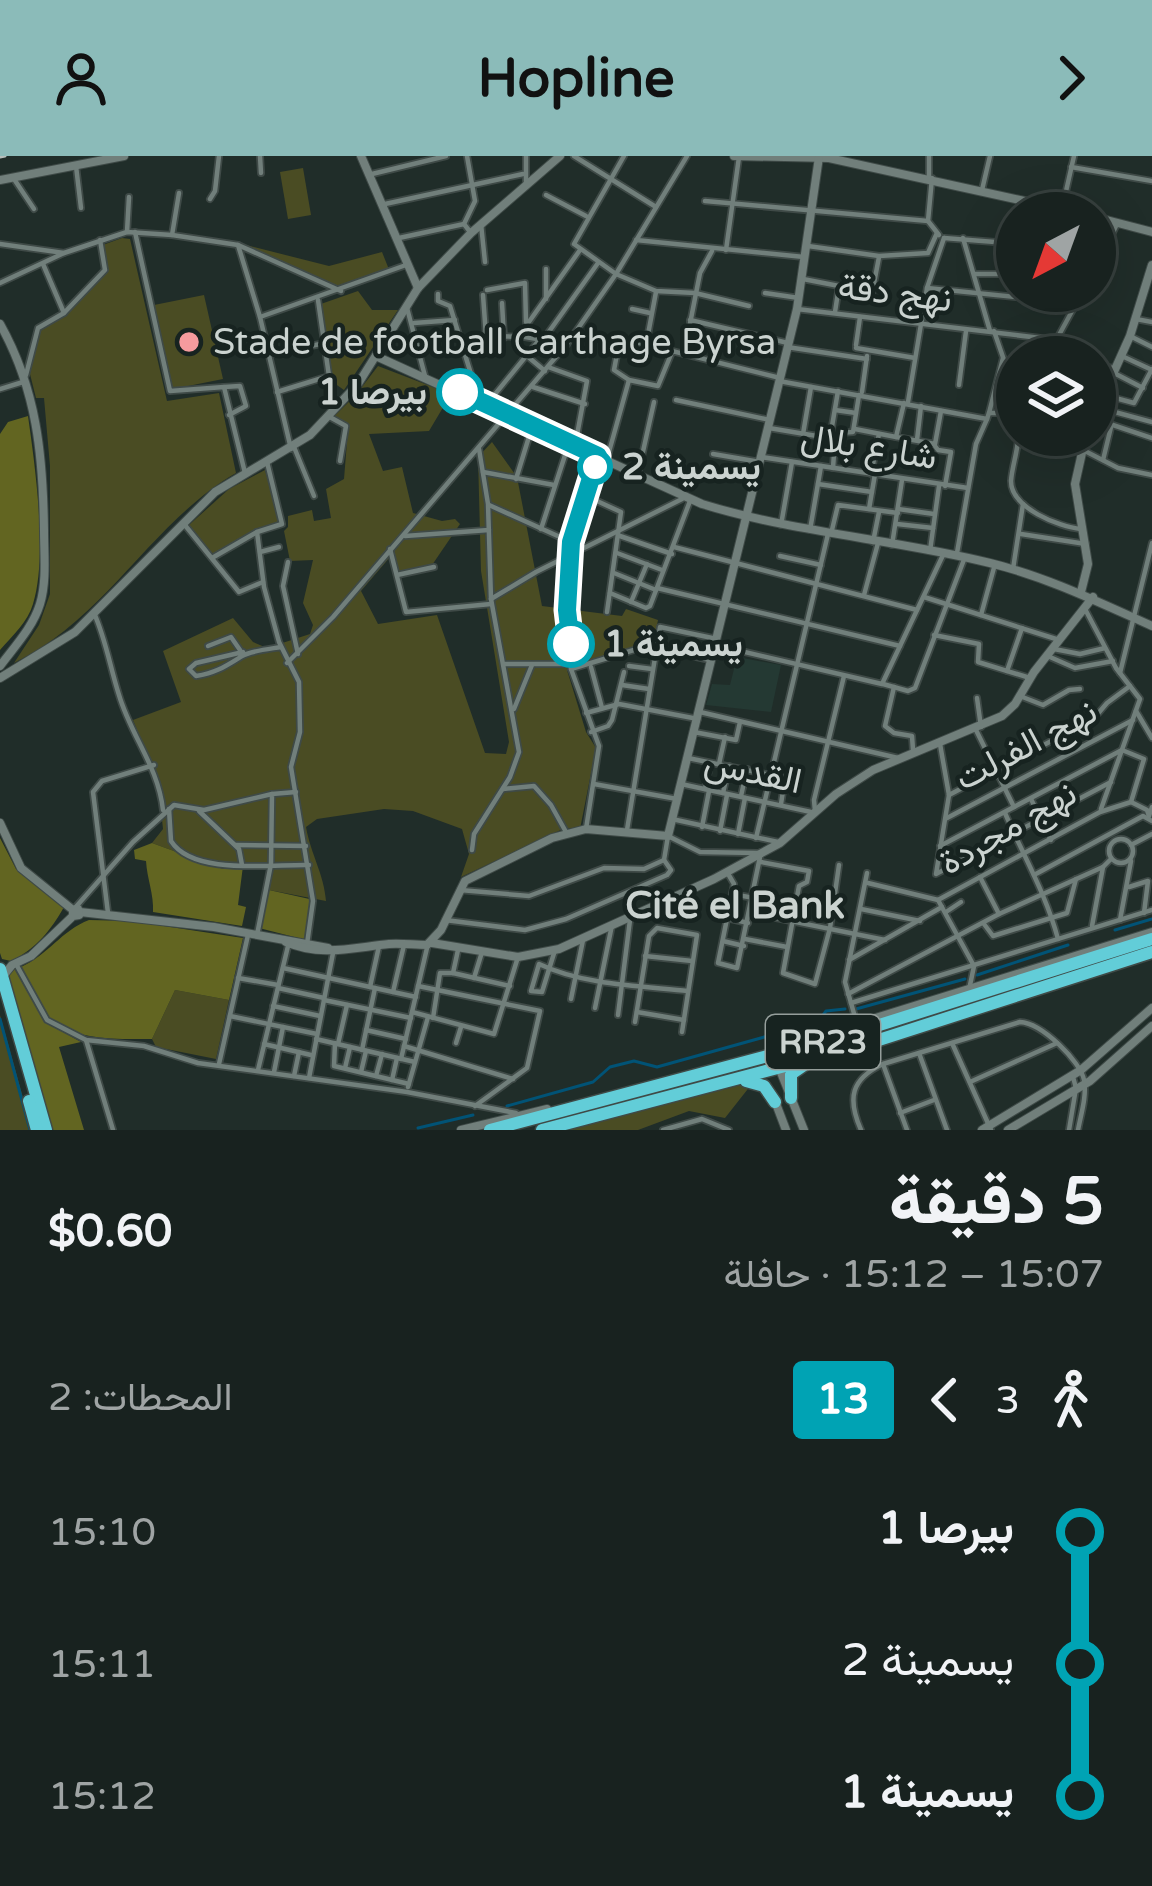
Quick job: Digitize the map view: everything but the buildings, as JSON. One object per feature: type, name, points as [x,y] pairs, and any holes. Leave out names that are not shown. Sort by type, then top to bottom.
[{"type":"highway","name":"RR23","points":[[485,1128],[777,1062],[1152,935]]},
{"type":"highway","name":"RR23","points":[[777,1062],[819,1057],[1152,952]]},
{"type":"highway","points":[[6,968],[42,1130]]},
{"type":"highway","points":[[0,997],[42,1130]]},
{"type":"highway","points":[[791,1098],[794,1071],[819,1057]]},
{"type":"highway","name":"RR23","points":[[542,1130],[727,1083],[762,1066]]},
{"type":"highway","points":[[727,1083],[759,1083],[775,1102]]},
{"type":"street","points":[[0,180],[124,156]]},
{"type":"street","points":[[210,199],[216,188],[219,156]]},
{"type":"street","points":[[260,156],[261,173]]},
{"type":"street","points":[[361,156],[418,288]]},
{"type":"street","points":[[372,174],[446,156]]},
{"type":"street","points":[[464,224],[475,201],[467,156]]},
{"type":"street","points":[[526,156],[526,186]]},
{"type":"street","points":[[0,677],[61,644],[215,492],[292,448],[328,416],[376,360],[418,288],[471,233],[560,156]]},
{"type":"street","points":[[574,156],[656,207]]},
{"type":"street","points":[[624,156],[574,244],[616,274],[656,291],[695,293],[749,306]]},
{"type":"street","points":[[287,663],[567,344],[616,274],[687,156]]},
{"type":"street","points":[[726,250],[736,156],[875,161],[996,193]]},
{"type":"street","points":[[896,437],[940,236],[928,221],[929,156]]},
{"type":"street","points":[[982,190],[990,156]]},
{"type":"street","points":[[1066,192],[1074,156]]},
{"type":"street","points":[[446,920],[513,930],[540,927],[671,870],[664,860],[668,836],[797,309],[812,211],[826,157]]},
{"type":"street","points":[[75,165],[81,208]]},
{"type":"street","points":[[1071,167],[1152,182]]},
{"type":"street","points":[[385,205],[523,174]]},
{"type":"street","points":[[13,177],[34,209]]},
{"type":"street","points":[[172,235],[178,194]]},
{"type":"street","points":[[546,195],[586,216]]},
{"type":"street","points":[[129,197],[131,232],[171,392],[240,386],[246,406],[230,415]]},
{"type":"street","points":[[705,201],[928,221]]},
{"type":"street","points":[[1116,226],[1118,222],[1152,232]]},
{"type":"street","points":[[464,224],[471,233]]},
{"type":"street","points":[[398,238],[464,224]]},
{"type":"street","points":[[482,224],[485,262]]},
{"type":"street","points":[[0,283],[64,253],[131,232],[238,245],[341,291]]},
{"type":"street","points":[[940,236],[995,242]]},
{"type":"street","points":[[928,253],[940,236]]},
{"type":"street","points":[[963,238],[996,341]]},
{"type":"street","points":[[27,380],[35,334],[64,313],[105,270],[100,240]]},
{"type":"street","points":[[636,240],[726,250],[879,256],[938,252]]},
{"type":"street","points":[[0,244],[64,253]]},
{"type":"street","points":[[238,245],[292,448],[314,496]]},
{"type":"street","points":[[684,355],[702,266],[714,248]]},
{"type":"street","points":[[526,326],[580,250]]},
{"type":"street","points":[[871,299],[879,256]]},
{"type":"street","points":[[483,402],[542,340],[598,263]]},
{"type":"street","points":[[43,264],[64,313]]},
{"type":"street","points":[[260,317],[406,265]]},
{"type":"street","points":[[1116,369],[1152,265]]},
{"type":"street","points":[[546,269],[546,299]]},
{"type":"street","points":[[974,274],[996,274]]},
{"type":"street","points":[[803,279],[839,286],[835,312]]},
{"type":"street","points":[[525,337],[525,284],[485,293],[484,333],[489,338],[525,337],[567,344]]},
{"type":"street","points":[[927,288],[996,293]]},
{"type":"street","points":[[646,345],[656,291]]},
{"type":"street","points":[[765,293],[799,298]]},
{"type":"street","points":[[438,294],[438,301],[448,304],[455,320],[483,402]]},
{"type":"street","points":[[277,392],[329,376],[318,297]]},
{"type":"street","points":[[502,303],[504,338]]},
{"type":"street","points":[[407,308],[425,376]]},
{"type":"street","points":[[632,309],[652,313]]},
{"type":"street","name":"نهج دقة","points":[[797,309],[1028,336]]},
{"type":"street","points":[[855,357],[860,317]]},
{"type":"street","points":[[1136,319],[1152,322]]},
{"type":"street","points":[[414,323],[455,320]]},
{"type":"street","points":[[690,320],[867,359]]},
{"type":"street","points":[[959,385],[966,329]]},
{"type":"street","points":[[0,666],[33,621],[43,593],[41,449],[27,380],[2,331]]},
{"type":"street","points":[[1130,336],[1152,347]]},
{"type":"street","points":[[673,352],[661,385],[629,380],[614,370],[620,338],[811,387],[996,415]]},
{"type":"street","points":[[269,355],[325,343]]},
{"type":"street","points":[[856,348],[915,358]]},
{"type":"street","points":[[676,400],[802,434],[832,438],[838,433],[851,434],[868,350]]},
{"type":"street","points":[[527,356],[547,369],[587,380],[585,404],[542,529]]},
{"type":"street","points":[[1116,397],[1136,401],[1152,369],[1122,356]]},
{"type":"street","points":[[376,360],[425,376],[689,498],[746,518],[995,564],[1081,592],[1152,626]]},
{"type":"street","points":[[1116,372],[1143,388]]},
{"type":"street","points":[[0,389],[27,380]]},
{"type":"street","points":[[586,830],[598,746],[571,667],[567,610],[571,542],[629,380]]},
{"type":"street","points":[[626,832],[663,626],[908,691],[915,688],[961,556],[976,444],[996,385]]},
{"type":"street","points":[[224,387],[245,473]]},
{"type":"street","points":[[532,387],[585,404]]},
{"type":"street","points":[[802,434],[811,387]]},
{"type":"street","points":[[833,468],[838,391]]},
{"type":"street","points":[[638,474],[654,402]]},
{"type":"street","points":[[916,440],[921,406]]},
{"type":"street","points":[[835,410],[856,413]]},
{"type":"street","points":[[930,551],[934,514],[951,452],[938,451],[935,444],[941,410]]},
{"type":"street","points":[[328,416],[346,426],[340,461]]},
{"type":"street","points":[[1116,417],[1152,422]]},
{"type":"street","points":[[516,479],[532,427]]},
{"type":"street","points":[[1116,428],[1152,439]]},
{"type":"street","points":[[854,429],[935,444]]},
{"type":"street","points":[[869,509],[879,434]]},
{"type":"street","points":[[472,850],[474,834],[503,789],[519,752],[491,602],[488,504],[479,449]]},
{"type":"street","name":"شارع بلال","points":[[713,454],[968,488]]},
{"type":"street","points":[[1016,456],[1012,490],[1055,526],[1081,529]]},
{"type":"street","points":[[1080,456],[1075,484],[1088,575],[1081,592]]},
{"type":"street","points":[[1095,456],[1118,468],[1150,475],[1152,464]]},
{"type":"street","points":[[1103,460],[1104,456]]},
{"type":"street","points":[[212,558],[257,532],[282,524],[267,462]]},
{"type":"street","points":[[781,525],[792,462]]},
{"type":"street","points":[[810,530],[821,466]]},
{"type":"street","points":[[483,472],[556,485]]},
{"type":"street","points":[[892,545],[903,478]]},
{"type":"street","points":[[818,484],[872,492]]},
{"type":"street","points":[[586,496],[621,514],[608,612]]},
{"type":"street","points":[[390,549],[406,612],[491,602],[536,572],[689,498]]},
{"type":"street","points":[[610,593],[650,606],[689,498]]},
{"type":"street","points":[[1013,569],[1024,502]]},
{"type":"street","points":[[488,504],[571,542]]},
{"type":"street","points":[[756,838],[778,729],[838,505],[934,514]]},
{"type":"street","points":[[864,596],[879,511]]},
{"type":"street","points":[[182,522],[239,592],[263,585],[283,586]]},
{"type":"street","points":[[896,524],[933,528]]},
{"type":"street","points":[[401,536],[489,530]]},
{"type":"street","points":[[257,532],[263,585],[280,646],[299,686],[300,732],[292,761],[313,901],[307,944]]},
{"type":"street","points":[[618,534],[917,610]]},
{"type":"street","points":[[1021,534],[1086,544]]},
{"type":"street","points":[[1120,673],[1149,571],[1152,543]]},
{"type":"street","points":[[260,552],[279,547]]},
{"type":"street","points":[[617,553],[664,571]]},
{"type":"street","points":[[882,684],[944,554]]},
{"type":"street","points":[[780,556],[821,565]]},
{"type":"street","points":[[288,562],[283,586],[298,654]]},
{"type":"street","points":[[631,602],[647,564]]},
{"type":"street","points":[[981,615],[995,564]]},
{"type":"street","points":[[397,574],[434,567]]},
{"type":"street","points":[[614,573],[657,589],[900,646]]},
{"type":"street","points":[[1140,592],[1152,596]]},
{"type":"street","points":[[924,597],[1061,641]]},
{"type":"street","points":[[0,823],[21,868],[75,911],[253,934],[338,952],[404,944],[518,957],[555,950],[760,855],[873,770],[1002,716],[1093,597]]},
{"type":"street","points":[[1085,609],[1139,701],[1152,703]]},
{"type":"street","points":[[94,613],[109,648],[119,696],[154,766],[174,847],[224,866],[309,865]]},
{"type":"street","points":[[1007,671],[1022,628]]},
{"type":"street","points":[[934,635],[979,644],[977,661],[1030,678]]},
{"type":"street","points":[[208,646],[231,637],[244,652]]},
{"type":"street","points":[[244,652],[232,666],[210,674],[196,676],[189,669],[196,663],[244,652],[280,646]]},
{"type":"street","points":[[505,664],[571,667],[642,647],[712,660]]},
{"type":"street","points":[[1051,652],[1080,654],[1105,648]]},
{"type":"street","points":[[1051,652],[1075,668],[1113,662]]},
{"type":"street","points":[[590,664],[602,708]]},
{"type":"street","points":[[513,711],[532,665]]},
{"type":"street","points":[[591,732],[608,726],[627,669],[652,669]]},
{"type":"street","points":[[814,812],[845,674]]},
{"type":"street","points":[[622,685],[649,689]]},
{"type":"street","points":[[1090,723],[1106,703],[1130,686]]},
{"type":"street","points":[[894,687],[885,726],[912,736],[914,753]]},
{"type":"street","points":[[1020,696],[1043,705],[1080,689]]},
{"type":"street","points":[[977,698],[978,728],[1014,808]]},
{"type":"street","name":"نهج مجردة","points":[[938,899],[1100,812],[1139,701]]},
{"type":"street","points":[[584,713],[619,704],[740,721],[898,758]]},
{"type":"street","points":[[1136,711],[1152,738]]},
{"type":"street","name":"نهج الفرلت","points":[[945,819],[1133,720]]},
{"type":"street","points":[[694,732],[736,740],[740,721]]},
{"type":"street","points":[[702,827],[707,789],[725,737]]},
{"type":"street","points":[[949,795],[1057,738]]},
{"type":"street","points":[[940,744],[949,795],[935,872],[1111,782]]},
{"type":"street","points":[[940,847],[1122,750],[1144,759],[1131,802]]},
{"type":"street","points":[[688,758],[785,778],[781,805]]},
{"type":"street","points":[[108,914],[106,872],[93,819],[95,788],[103,781],[154,766]]},
{"type":"street","points":[[720,831],[729,766]]},
{"type":"street","points":[[738,834],[747,770]]},
{"type":"street","points":[[594,784],[677,800]]},
{"type":"street","name":"القدس","points":[[681,784],[814,812]]},
{"type":"street","points":[[503,789],[534,786],[566,832]]},
{"type":"street","points":[[296,791],[208,809],[179,804],[166,811],[31,956],[6,968],[46,1020],[86,1040],[144,1046],[172,1057],[522,1114]]},
{"type":"street","points":[[219,1064],[271,864],[272,794]]},
{"type":"street","points":[[1031,799],[1051,840]]},
{"type":"street","points":[[1100,812],[1131,802],[1147,810],[1151,818]]},
{"type":"street","points":[[1151,818],[1152,806]]},
{"type":"street","points":[[196,808],[236,845],[242,865]]},
{"type":"street","points":[[1005,813],[1045,895],[1058,938]]},
{"type":"street","points":[[1034,874],[1110,832],[1151,818]]},
{"type":"street","points":[[672,819],[780,843]]},
{"type":"street","points":[[392,1080],[430,944],[468,879],[566,832],[586,830],[668,836],[700,852],[760,855],[809,871],[806,882],[799,886],[783,975],[818,982],[839,865]]},
{"type":"street","points":[[1110,832],[1115,841]]},
{"type":"street","points":[[1132,845],[1152,834]]},
{"type":"street","points":[[1111,859],[1110,846],[1115,841],[1123,839],[1132,845]]},
{"type":"street","points":[[236,845],[306,846]]},
{"type":"street","points":[[1120,920],[1132,845]]},
{"type":"street","points":[[726,872],[734,881],[719,964],[737,968],[760,855]]},
{"type":"street","points":[[1111,859],[1121,863],[1132,857]]},
{"type":"street","points":[[847,991],[1111,859]]},
{"type":"street","points":[[460,890],[529,896],[604,868],[644,869],[664,860]]},
{"type":"street","points":[[1092,928],[1103,866]]},
{"type":"street","points":[[857,1024],[847,991],[849,960],[867,873]]},
{"type":"street","points":[[980,877],[999,914]]},
{"type":"street","points":[[984,924],[993,937],[1070,910],[1076,879]]},
{"type":"street","points":[[851,1004],[1148,911],[1148,880],[1126,889]]},
{"type":"street","points":[[866,883],[938,899],[974,966],[969,990]]},
{"type":"street","points":[[732,894],[754,898]]},
{"type":"street","points":[[849,960],[961,902]]},
{"type":"street","points":[[647,909],[657,928]]},
{"type":"street","points":[[860,909],[920,921]]},
{"type":"street","points":[[751,913],[885,940]]},
{"type":"street","points":[[618,1015],[631,916]]},
{"type":"street","points":[[728,919],[748,923]]},
{"type":"street","points":[[595,1008],[612,925]]},
{"type":"street","points":[[657,928],[697,935],[682,1032]]},
{"type":"street","points":[[635,1022],[649,936],[657,928]]},
{"type":"street","points":[[460,1130],[485,1128],[522,1114],[716,1066],[1152,935]]},
{"type":"street","points":[[571,999],[584,938]]},
{"type":"street","points":[[723,941],[788,947]]},
{"type":"street","points":[[288,942],[338,952]]},
{"type":"street","points":[[257,1070],[288,942]]},
{"type":"street","points":[[393,992],[404,944]]},
{"type":"street","points":[[361,1072],[379,946]]},
{"type":"street","points":[[453,973],[459,948]]},
{"type":"street","points":[[537,1009],[555,950]]},
{"type":"street","points":[[309,1078],[328,978],[338,952]]},
{"type":"street","points":[[475,978],[482,952]]},
{"type":"street","points":[[645,956],[692,962]]},
{"type":"street","points":[[238,978],[370,1010],[431,1017],[492,1035],[518,957]]},
{"type":"street","points":[[541,994],[530,989],[539,964],[601,981],[688,991]]},
{"type":"street","points":[[283,968],[416,997]]},
{"type":"street","points":[[436,1007],[441,973],[509,986]]},
{"type":"street","points":[[418,986],[541,1013],[529,1064],[477,1106]]},
{"type":"street","points":[[406,1092],[431,1017],[451,993]]},
{"type":"street","points":[[346,1005],[334,1066],[409,1084]]},
{"type":"street","points":[[273,1006],[321,1016]]},
{"type":"street","points":[[952,1042],[988,1129],[1076,1070],[1152,1008]]},
{"type":"street","points":[[637,1012],[684,1020]]},
{"type":"street","points":[[230,1016],[415,1062]]},
{"type":"street","points":[[861,1130],[851,1102],[863,1075],[883,1064],[1020,1022],[1040,1027],[1076,1070],[1081,1086],[1078,1130]]},
{"type":"street","points":[[1008,1130],[1081,1086],[1152,1026]]},
{"type":"street","points":[[274,1072],[284,1027]]},
{"type":"street","points":[[456,1042],[461,1027]]},
{"type":"street","points":[[366,1030],[513,1079]]},
{"type":"street","points":[[86,1040],[113,1130]]},
{"type":"street","points":[[970,1082],[1057,1043]]},
{"type":"street","points":[[264,1044],[313,1055]]},
{"type":"street","points":[[345,1068],[350,1047]]},
{"type":"street","points":[[294,1076],[299,1052]]},
{"type":"street","points":[[919,1053],[947,1130]]},
{"type":"street","points":[[376,1076],[382,1054]]},
{"type":"street","points":[[777,1062],[805,1130]]},
{"type":"street","points":[[883,1064],[907,1130]]},
{"type":"street","points":[[762,1066],[786,1130]]},
{"type":"street","points":[[1069,1130],[1081,1086]]},
{"type":"street","points":[[900,1114],[934,1100]]},
{"type":"street","points":[[477,1106],[485,1128]]},
{"type":"street","points":[[667,1129],[702,1119],[729,1130]]},
{"type":"shaded area","points":[[28,416],[40,561],[33,604],[0,650],[0,434],[8,422]]},
{"type":"shaded area","points":[[737,657],[781,665],[771,712],[706,705],[712,684],[730,685]]},
{"type":"shaded area","points":[[0,838],[16,869],[64,907],[42,938],[11,961],[2,959],[0,953]]},
{"type":"shaded area","points":[[152,843],[223,869],[243,866],[238,905],[246,907],[242,926],[153,912],[146,861],[135,859],[134,850]]},
{"type":"shaded area","points":[[269,890],[314,900],[310,941],[259,928]]},
{"type":"shaded area","points":[[89,920],[131,921],[243,938],[229,1000],[175,990],[152,1039],[93,1037],[65,1028],[43,1011],[21,967]]},
{"type":"shaded area","points":[[14,968],[45,1022],[81,1042],[59,1047],[84,1130],[50,1130],[7,973]]},
{"type":"green space","points":[[303,168],[311,215],[288,219],[280,172]]},
{"type":"green space","points":[[130,239],[167,401],[219,393],[236,473],[178,517],[76,621],[14,663],[39,625],[50,594],[50,466],[44,398],[36,398],[30,374],[32,349],[40,329],[64,316],[106,274],[100,246]]},
{"type":"green space","points":[[238,243],[329,266],[382,252],[390,272],[339,291],[238,248]]},
{"type":"green space","points":[[358,291],[372,310],[398,310],[344,390],[334,383],[318,305]]},
{"type":"green space","name":"Stade de football Carthage Byrsa","points":[[204,295],[223,379],[173,389],[154,305]]},
{"type":"green space","points":[[378,366],[451,394],[429,431],[369,434],[383,471],[402,467],[413,513],[442,521],[455,519],[460,524],[430,568],[397,573],[391,556],[361,591],[378,624],[437,615],[485,753],[506,754],[509,742],[481,571],[478,457],[492,442],[517,477],[542,606],[622,616],[626,609],[658,620],[653,644],[567,670],[586,732],[596,748],[580,829],[565,828],[461,877],[469,854],[462,829],[413,811],[384,809],[317,819],[306,827],[326,901],[269,890],[271,866],[223,869],[152,843],[163,829],[158,782],[133,720],[181,702],[163,651],[233,618],[253,642],[267,648],[310,634],[313,625],[303,603],[313,560],[290,561],[284,531],[288,516],[312,510],[314,521],[331,518],[326,489],[344,479],[348,429],[330,420]]},
{"type":"green space","points":[[265,470],[280,522],[211,555],[189,525],[229,489]]},
{"type":"green space","points":[[175,990],[229,1000],[216,1059],[156,1047],[152,1039]]},
{"type":"green space","points":[[0,1015],[32,1130],[0,1130]]},
{"type":"green space","points":[[751,1085],[725,1118],[689,1111],[638,1130],[568,1130]]},
{"type":"waterway","points":[[1115,930],[1152,919]]},
{"type":"waterway","points":[[977,975],[1068,945]]},
{"type":"waterway","points":[[856,1009],[965,979]]},
{"type":"waterway","points":[[507,1106],[593,1082],[610,1067],[634,1061],[657,1067],[818,1022],[826,1011],[845,1009]]},
{"type":"waterway","points":[[0,1019],[30,1130]]},
{"type":"waterway","points":[[418,1128],[473,1115]]},
{"type":"tram line","points":[[0,157],[5,156]]},
{"type":"bus line","name":"13","points":[[460,392],[598,456],[571,542],[567,610],[571,644]]},
{"type":"place","name":"Stade de football Carthage Byrsa","points":[[189,342]]},
{"type":"place","name":"بيرصا 1","points":[[460,392]]},
{"type":"place","name":"يسمينة 2","points":[[595,467]]},
{"type":"place","name":"يسمينة 1","points":[[571,644]]},
{"type":"district","name":"Cité el Bank","points":[[735,905]]}]
